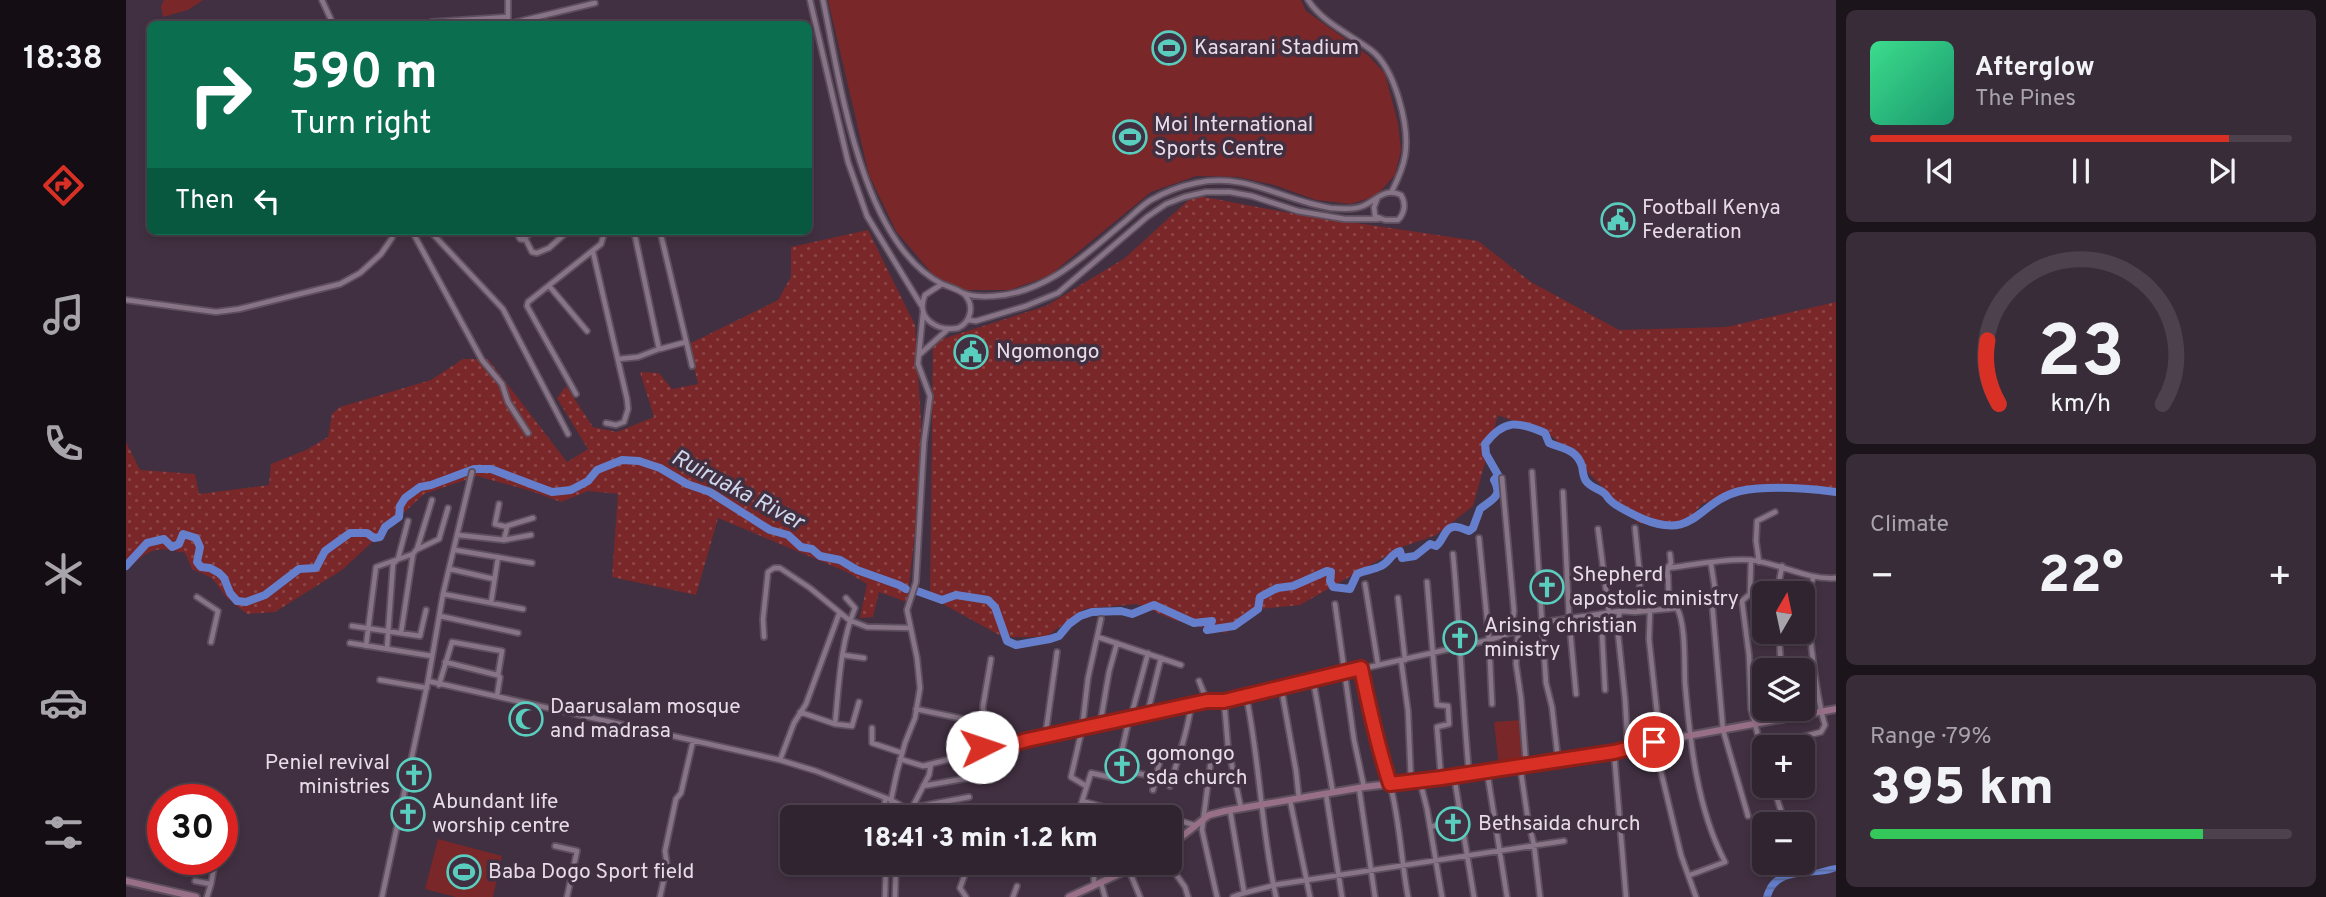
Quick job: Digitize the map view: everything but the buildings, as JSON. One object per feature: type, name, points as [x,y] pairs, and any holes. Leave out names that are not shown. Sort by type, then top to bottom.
[{"type":"street","points":[[322,0],[332,21]]},
{"type":"street","points":[[508,0],[508,21]]},
{"type":"street","points":[[810,0],[848,162],[867,216],[921,305],[923,313],[919,368],[930,396],[924,442],[916,582],[907,610],[919,674],[916,709],[887,805]]},
{"type":"street","points":[[823,0],[864,179],[891,232],[910,257],[934,280],[974,297],[1007,295],[1044,284],[1099,244],[1149,201],[1199,182],[1247,182],[1303,202],[1334,208],[1358,208],[1392,191],[1403,198],[1405,209],[1398,220],[1345,219],[1310,214],[1230,192],[1195,194],[1166,204],[1147,217],[1058,293],[1026,306],[975,321],[968,320]]},
{"type":"street","points":[[1308,0],[1329,23],[1372,51],[1387,67],[1398,93],[1406,153],[1392,191]]},
{"type":"street","points":[[520,21],[595,3]]},
{"type":"street","points":[[447,21],[508,17]]},
{"type":"street","points":[[1378,197],[1374,207],[1375,216],[1379,219]]},
{"type":"street","points":[[126,300],[216,312],[239,309],[340,284],[360,272],[381,254],[393,235]]},
{"type":"street","points":[[414,235],[482,360],[502,384],[508,402],[528,433]]},
{"type":"street","points":[[434,235],[503,309],[569,434]]},
{"type":"street","points":[[518,235],[520,239],[528,235]]},
{"type":"street","points":[[524,238],[532,252],[537,253],[549,248],[564,235]]},
{"type":"street","points":[[576,394],[527,306],[528,302],[593,252],[603,242],[604,235]]},
{"type":"street","points":[[635,235],[659,350]]},
{"type":"street","points":[[661,235],[692,366]]},
{"type":"street","points":[[593,252],[628,408],[624,422],[616,425],[606,423]]},
{"type":"street","points":[[921,305],[925,295],[943,284]]},
{"type":"street","points":[[550,287],[587,331]]},
{"type":"street","points":[[923,313],[932,325],[947,330],[958,328],[968,320],[970,306],[963,293]]},
{"type":"street","points":[[919,355],[947,330]]},
{"type":"street","points":[[618,359],[638,357],[686,342]]},
{"type":"street","points":[[382,897],[427,685],[443,594],[472,471]]},
{"type":"street","points":[[1532,472],[1546,683],[1552,707],[1558,760]]},
{"type":"street","points":[[1502,478],[1513,620],[1518,631],[1516,664],[1521,698],[1523,765],[1540,897]]},
{"type":"street","points":[[1563,492],[1569,618],[1576,694]]},
{"type":"street","points":[[401,633],[415,552],[432,500]]},
{"type":"street","points":[[495,524],[499,504]]},
{"type":"street","points":[[366,646],[374,570],[439,539],[448,508]]},
{"type":"street","points":[[1759,562],[1757,521],[1775,512]]},
{"type":"street","points":[[495,524],[510,526],[533,518]]},
{"type":"street","points":[[387,648],[393,564],[398,559],[408,521]]},
{"type":"street","points":[[495,524],[507,527],[504,540]]},
{"type":"street","points":[[1635,528],[1640,577],[1639,611]]},
{"type":"street","points":[[1598,529],[1609,613]]},
{"type":"street","points":[[458,535],[504,540],[531,535]]},
{"type":"street","points":[[1479,538],[1492,704]]},
{"type":"street","points":[[455,550],[532,563]]},
{"type":"street","points":[[1453,554],[1461,647],[1463,724],[1469,773]]},
{"type":"street","points":[[1640,577],[1667,576],[1671,563],[1670,554]]},
{"type":"street","points":[[491,603],[498,557]]},
{"type":"street","points":[[1668,568],[1737,559],[1782,566],[1814,578],[1836,578]]},
{"type":"street","points":[[1751,560],[1750,594],[1742,601],[1749,655],[1753,724],[1757,735]]},
{"type":"street","points":[[1711,564],[1716,593],[1712,602],[1723,730],[1748,816]]},
{"type":"street","points":[[1779,581],[1782,566]]},
{"type":"street","points":[[764,637],[766,583],[768,572],[774,568],[810,588],[849,620],[867,627],[909,628]]},
{"type":"street","points":[[1668,568],[1669,609]]},
{"type":"street","points":[[450,569],[494,579]]},
{"type":"street","points":[[1809,735],[1821,732],[1825,725],[1820,711],[1813,662],[1809,600],[1810,583],[1814,578]]},
{"type":"street","points":[[1427,582],[1437,705],[1448,706],[1449,724],[1437,727],[1441,778]]},
{"type":"street","points":[[1366,584],[1378,665]]},
{"type":"street","points":[[443,594],[523,610]]},
{"type":"street","points":[[197,597],[218,611],[211,642]]},
{"type":"street","points":[[835,724],[849,620],[855,608],[846,598]]},
{"type":"street","points":[[1398,598],[1412,782]]},
{"type":"street","points":[[1335,604],[1375,897]]},
{"type":"street","points":[[872,728],[872,743],[923,766],[1207,701],[1224,701],[1345,671],[1461,647],[1544,622],[1620,611],[1679,609],[1690,746],[1709,821],[1725,862],[1690,875]]},
{"type":"street","points":[[352,626],[420,636],[426,610]]},
{"type":"street","points":[[1620,611],[1617,633],[1628,749]]},
{"type":"street","points":[[1650,611],[1649,639],[1660,741],[1656,751],[1681,855],[1696,897]]},
{"type":"street","points":[[780,760],[788,736],[812,688],[839,614]]},
{"type":"street","points":[[1601,614],[1605,690]]},
{"type":"street","points":[[440,616],[518,633]]},
{"type":"street","points":[[1086,786],[1071,778],[1101,619]]},
{"type":"street","points":[[1098,636],[1181,665]]},
{"type":"street","points":[[439,685],[452,642],[502,651],[496,696]]},
{"type":"street","points":[[350,643],[432,656]]},
{"type":"street","points":[[1100,725],[1117,643]]},
{"type":"street","points":[[1045,738],[1057,652]]},
{"type":"street","points":[[1122,750],[1147,653]]},
{"type":"street","points":[[843,655],[864,658]]},
{"type":"street","points":[[1148,711],[1161,658]]},
{"type":"street","points":[[983,752],[983,706],[991,659]]},
{"type":"street","points":[[445,662],[498,676]]},
{"type":"street","points":[[1361,668],[1371,718],[1390,784],[1408,897]]},
{"type":"street","points":[[1313,679],[1342,897]]},
{"type":"street","points":[[380,680],[439,685],[496,696],[780,760],[817,771],[900,805]]},
{"type":"street","points":[[1199,681],[1207,701]]},
{"type":"street","points":[[1281,686],[1296,771],[1298,799]]},
{"type":"street","points":[[1246,695],[1264,838],[1276,897]]},
{"type":"street","points":[[1224,701],[1228,747],[1241,809]]},
{"type":"street","points":[[800,712],[835,724],[852,726],[859,702]]},
{"type":"street","points":[[1170,786],[1189,728],[1191,705]]},
{"type":"street","points":[[916,709],[983,723]]},
{"type":"street","points":[[1815,712],[1836,709]]},
{"type":"street","points":[[1182,836],[1209,815],[1230,810],[1614,752],[1770,721]]},
{"type":"street","points":[[660,897],[667,865],[665,850],[693,741]]},
{"type":"street","points":[[922,786],[997,773],[997,749]]},
{"type":"street","points":[[1614,752],[1626,897]]},
{"type":"street","points":[[1153,790],[1161,756],[1209,757],[1211,760],[1203,820],[1209,866],[1217,897]]},
{"type":"street","points":[[912,805],[929,775],[930,764]]},
{"type":"street","points":[[1488,771],[1507,897]]},
{"type":"street","points":[[1081,805],[1089,774],[1093,772],[1124,780],[1131,772],[1156,777]]},
{"type":"street","points":[[1454,775],[1474,897]]},
{"type":"street","points":[[1420,781],[1441,897]]},
{"type":"street","points":[[927,805],[969,797]]},
{"type":"street","points":[[888,800],[889,805]]},
{"type":"street","points":[[1290,800],[1310,897]]},
{"type":"street","points":[[1082,801],[1096,805]]},
{"type":"street","points":[[1230,810],[1244,891]]},
{"type":"street","points":[[1430,827],[1461,819]]},
{"type":"street","points":[[1182,822],[1194,825]]},
{"type":"street","points":[[1233,897],[1244,891],[1273,885],[1564,841]]},
{"type":"street","points":[[555,846],[577,851],[567,897]]},
{"type":"street","points":[[207,897],[213,875]]},
{"type":"street","points":[[885,897],[886,875]]},
{"type":"street","points":[[895,897],[896,875]]},
{"type":"street","points":[[964,875],[960,888],[966,897]]},
{"type":"street","points":[[1096,875],[1097,885],[1105,897]]},
{"type":"street","points":[[1069,897],[1118,875]]},
{"type":"street","points":[[1131,875],[1140,897]]},
{"type":"street","points":[[1176,875],[1188,897]]},
{"type":"street","points":[[126,881],[196,897]]},
{"type":"street","points":[[195,881],[211,884]]},
{"type":"street","points":[[1013,897],[1017,886]]},
{"type":"shaded area","points":[[164,0],[203,0],[188,10],[163,17],[161,6]]},
{"type":"shaded area","name":"Moi International Sports Centre","points":[[828,0],[1301,0],[1306,11],[1369,56],[1385,74],[1398,123],[1401,150],[1395,175],[1376,196],[1351,204],[1316,200],[1274,185],[1238,177],[1196,176],[1151,192],[1049,276],[1010,290],[965,290],[934,276],[896,231],[869,175]]},
{"type":"shaded area","points":[[1194,195],[1295,214],[1478,241],[1531,282],[1619,330],[1726,327],[1836,302],[1836,496],[1763,485],[1702,504],[1681,528],[1638,523],[1553,437],[1498,415],[1473,506],[1436,535],[1402,547],[1300,605],[1250,610],[1226,633],[1174,620],[1137,604],[1084,609],[1046,637],[1003,637],[930,597],[933,342],[1046,306],[1125,258]]},
{"type":"shaded area","points":[[868,230],[915,325],[921,421],[919,496],[907,602],[879,592],[873,617],[860,618],[867,584],[847,572],[718,518],[696,595],[612,577],[618,494],[588,491],[561,502],[477,476],[424,494],[342,570],[275,612],[247,614],[227,598],[212,578],[192,569],[185,553],[152,551],[126,570],[126,442],[140,470],[195,474],[199,494],[269,485],[271,464],[306,450],[328,437],[332,414],[340,407],[431,380],[463,359],[488,359],[567,462],[588,449],[557,398],[566,386],[593,427],[617,432],[654,417],[640,372],[659,373],[672,389],[698,384],[689,344],[778,300],[791,277],[791,247]]},
{"type":"shaded area","points":[[1521,720],[1525,763],[1499,767],[1494,722]]},
{"type":"shaded area","name":"Baba Dogo Sport field","points":[[438,839],[502,856],[493,897],[456,897],[425,889]]},
{"type":"water","points":[[1836,865],[1836,871],[1827,874],[1781,882],[1771,897],[1763,897],[1776,877],[1815,875],[1815,870]]},
{"type":"waterway","name":"Ruiruaka River","points":[[917,591],[942,600],[956,595],[988,600],[995,607],[1007,641],[1016,645],[1059,636],[1069,624],[1092,612],[1121,611],[1132,614],[1154,605],[1194,623],[1212,621],[1207,630],[1234,626],[1258,609],[1260,597],[1277,588],[1293,586],[1327,571],[1331,572],[1330,581],[1333,587],[1350,589],[1357,574],[1381,566],[1397,552],[1400,551],[1402,558],[1415,556],[1430,544],[1439,544],[1449,528],[1458,527],[1469,531],[1473,528],[1480,509],[1497,494],[1494,480],[1498,475],[1486,454],[1485,444],[1499,430],[1512,425],[1527,426],[1545,433],[1549,443],[1569,450],[1576,456],[1590,485],[1621,508],[1661,525],[1686,522],[1726,496],[1740,491],[1788,488],[1836,492]]},
{"type":"waterway","name":"Ruiruaka River","points":[[126,566],[147,543],[164,539],[172,547],[179,544],[183,534],[196,538],[200,547],[197,562],[201,567],[219,573],[237,601],[246,602],[265,595],[299,569],[316,568],[325,551],[350,533],[367,533],[374,538],[380,537],[385,527],[399,517],[400,506],[405,498],[420,487],[474,469],[491,469],[552,492],[571,490],[588,481],[597,470],[622,460],[639,461],[660,468],[687,484],[710,492],[770,530],[788,535],[801,547],[812,549],[820,556],[840,560],[857,570],[906,589]]},
{"type":"place","name":"Kasarani Stadium","points":[[1169,48]]},
{"type":"place","name":"Moi International Sports Centre","points":[[1130,137]]},
{"type":"place","name":"Football Kenya Federation","points":[[1618,220]]},
{"type":"place","name":"Ngomongo","points":[[971,352]]},
{"type":"place","name":"Shepherd apostolic ministry","points":[[1547,587]]},
{"type":"place","name":"Arising christian ministry","points":[[1460,638]]},
{"type":"place","name":"Daarusalam mosque and madrasa","points":[[526,719]]},
{"type":"place","name":"gomongo sda church","points":[[1122,766]]},
{"type":"place","name":"Peniel revival ministries","points":[[414,775]]},
{"type":"place","name":"Abundant life worship centre","points":[[408,814]]},
{"type":"place","name":"Bethsaida church","points":[[1453,824]]},
{"type":"place","name":"Baba Dogo Sport field","points":[[464,872]]},
{"type":"route","points":[[982,747],[983,752],[1207,701],[1224,701],[1361,668],[1372,723],[1390,784],[1614,752],[1654,742]]}]
